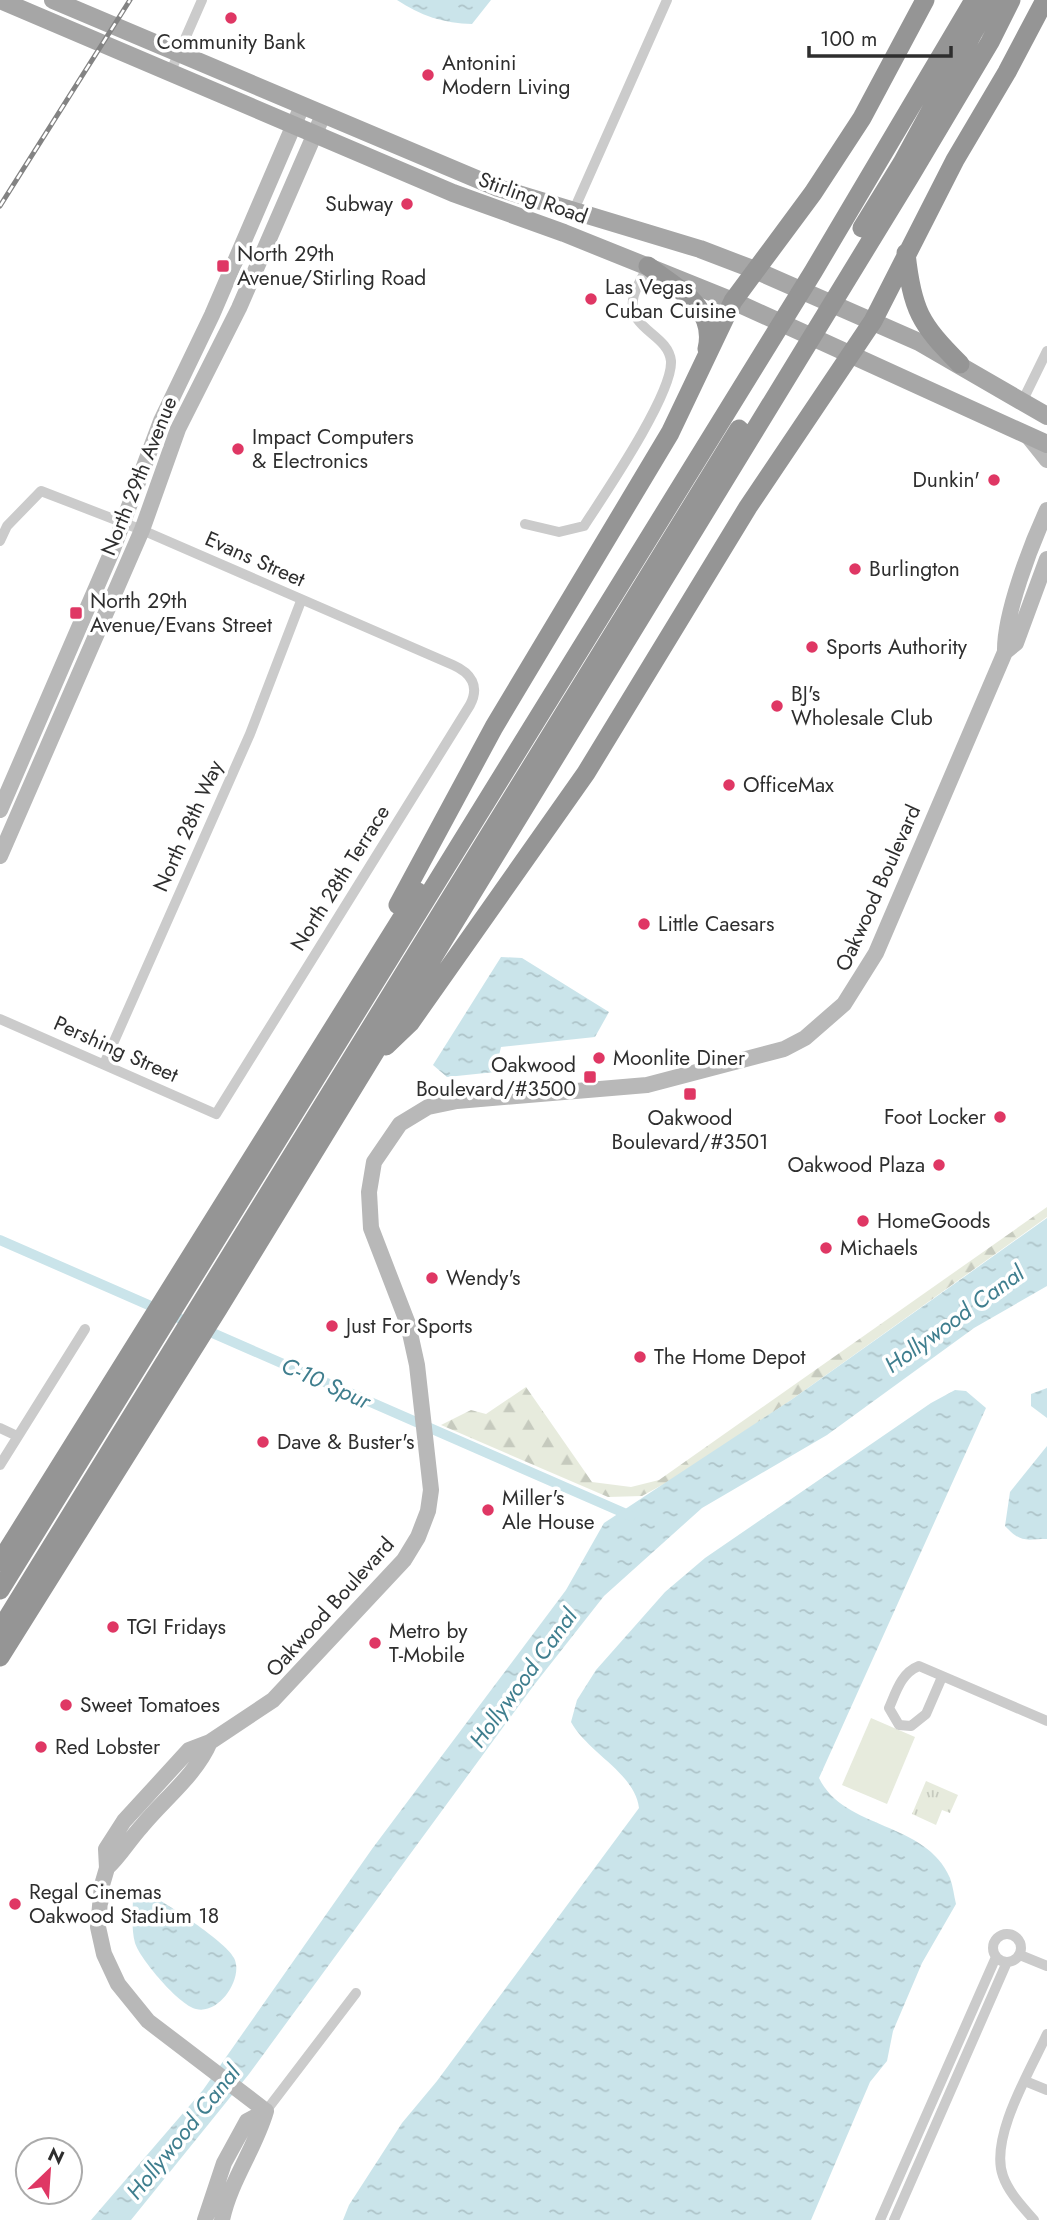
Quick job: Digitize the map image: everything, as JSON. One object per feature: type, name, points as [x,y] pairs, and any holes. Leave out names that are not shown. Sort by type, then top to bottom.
[{"type":"highway","points":[[378,954],[411,876],[494,727],[670,433],[733,301],[813,193],[862,118],[925,0]]},
{"type":"highway","points":[[822,276],[962,0]]},
{"type":"highway","points":[[176,1292],[822,276],[974,0]]},
{"type":"highway","points":[[0,1668],[168,1339],[176,1292],[378,954],[822,276],[902,163],[991,0]]},
{"type":"highway","points":[[990,42],[1002,0]]},
{"type":"highway","points":[[822,276],[990,42],[1011,0]]},
{"type":"highway","points":[[367,1063],[410,1023],[586,773],[748,507],[873,321],[906,253],[1045,0]]},
{"type":"highway","points":[[906,253],[912,295],[922,322],[960,365]]},
{"type":"highway","points":[[648,266],[702,310],[708,329],[703,363]]},
{"type":"highway","points":[[0,1540],[46,1474],[65,1457],[168,1339],[210,1306],[367,1063],[780,343]]},
{"type":"highway","points":[[210,1306],[780,343]]},
{"type":"highway","points":[[0,1590],[168,1339]]},
{"type":"highway","points":[[0,1630],[168,1339]]},
{"type":"highway","points":[[0,1562],[65,1457]]},
{"type":"highway","points":[[0,1657],[43,1588]]},
{"type":"main road","name":"Stirling Road","points":[[0,0],[37,7],[170,73],[453,193],[733,301],[1047,444]]},
{"type":"main road","name":"Stirling Road","points":[[53,0],[474,178],[573,212],[700,249],[755,270],[873,321],[960,365],[1047,416]]},
{"type":"street","points":[[170,73],[202,0]]},
{"type":"street","points":[[573,212],[667,0]]},
{"type":"street","name":"North 29th Avenue","points":[[0,810],[161,421],[212,315],[302,106]]},
{"type":"street","name":"North 29th Avenue","points":[[0,856],[142,530],[178,428],[239,308],[323,115]]},
{"type":"street","points":[[525,524],[559,533],[584,526],[647,424],[671,365],[665,346],[643,326],[633,312],[633,299],[648,266]]},
{"type":"street","points":[[1022,402],[1047,351]]},
{"type":"street","points":[[1027,435],[1047,460]]},
{"type":"street","name":"Evans Street","points":[[0,541],[7,526],[41,491],[142,530],[453,665]]},
{"type":"street","name":"Oakwood Boulevard","points":[[266,2111],[148,2021],[118,1984],[104,1954],[98,1927],[102,1885],[107,1868],[106,1849],[124,1821],[189,1750],[210,1742],[273,1700],[408,1554],[428,1511],[431,1490],[426,1438],[408,1324],[371,1228],[369,1192],[374,1162],[400,1124],[428,1107],[457,1101],[663,1082],[784,1049],[827,1021],[859,984],[876,953],[1005,652],[1005,637],[1021,578],[1047,510]]},
{"type":"street","name":"Oakwood Boulevard","points":[[1005,652],[1016,643],[1047,559]]},
{"type":"street","name":"North 28th Way","points":[[104,1064],[250,734],[301,601]]},
{"type":"street","name":"North 28th Terrace","points":[[216,1114],[473,698],[475,687],[469,675],[453,665]]},
{"type":"street","name":"Pershing Street","points":[[0,1019],[216,1114]]},
{"type":"street","points":[[0,1465],[85,1329]]},
{"type":"street","points":[[0,1428],[17,1436]]},
{"type":"street","points":[[942,1677],[920,1721],[911,1726],[899,1725],[889,1708],[899,1684],[910,1670],[919,1667],[1047,1721]]},
{"type":"street","points":[[1002,1959],[994,1944],[1004,1935],[1013,1935],[1020,1941],[1020,1955]]},
{"type":"street","points":[[1002,1959],[1020,1955],[1047,1966]]},
{"type":"street","points":[[880,2220],[1002,1959]]},
{"type":"street","points":[[894,2220],[1002,1959]]},
{"type":"street","points":[[222,2220],[234,2182],[260,2132],[266,2111],[356,1993]]},
{"type":"street","points":[[1034,2220],[1011,2191],[1001,2165],[1003,2134],[1047,2034]]},
{"type":"street","points":[[1025,2081],[1047,2090]]},
{"type":"street","points":[[205,2220],[224,2163],[247,2121],[266,2111]]},
{"type":"green space","points":[[1047,1207],[1047,1217],[791,1400],[682,1474],[642,1496],[608,1497],[441,1425],[471,1410],[486,1414],[526,1387],[592,1482],[631,1487],[659,1480]]},
{"type":"green space","points":[[871,1718],[915,1737],[887,1804],[842,1785]]},
{"type":"green space","points":[[926,1781],[958,1795],[950,1813],[942,1810],[936,1825],[912,1814]]},
{"type":"water","points":[[397,0],[491,0],[472,24],[433,18]]},
{"type":"water","points":[[501,957],[522,958],[609,1012],[595,1037],[501,1047],[495,1072],[447,1077],[433,1065]]},
{"type":"water","name":"Hollywood Canal","points":[[1047,1218],[1047,1286],[974,1328],[827,1435],[702,1508],[604,1596],[534,1685],[249,2074],[131,2220],[91,2220],[203,2090],[372,1849],[566,1590],[604,1523],[791,1400]]},
{"type":"water","points":[[1047,1388],[1047,1418],[1031,1406],[1031,1394]]},
{"type":"water","points":[[955,1390],[966,1391],[986,1408],[819,1778],[831,1795],[847,1808],[905,1835],[939,1859],[950,1878],[956,1904],[922,1963],[893,2031],[887,2061],[870,2082],[811,2220],[343,2220],[349,2205],[402,2123],[437,2081],[639,1808],[629,1784],[588,1744],[571,1722],[577,1700],[596,1670],[665,1592],[705,1558],[931,1403]]},
{"type":"water","points":[[1047,1446],[1047,1539],[1024,1539],[1005,1526],[1010,1492]]},
{"type":"water","points":[[139,1888],[205,1931],[234,1958],[236,1975],[221,2001],[205,2009],[189,2006],[144,1960],[135,1943],[132,1919],[133,1894]]},
{"type":"waterway","name":"C-10 Spur","points":[[0,1240],[631,1516]]},
{"type":"railway","points":[[0,206],[130,0]]},
{"type":"place","name":"Community Bank","points":[[231,18]]},
{"type":"place","name":"Antonini Modern Living","points":[[428,75]]},
{"type":"place","name":"Subway","points":[[407,204]]},
{"type":"place","name":"North 29th Avenue/Stirling Road","points":[[223,266]]},
{"type":"place","name":"Las Vegas Cuban Cuisine","points":[[591,299]]},
{"type":"place","name":"Impact Computers & Electronics","points":[[238,449]]},
{"type":"place","name":"Dunkin'","points":[[994,480]]},
{"type":"place","name":"Burlington","points":[[855,569]]},
{"type":"place","name":"North 29th Avenue/Evans Street","points":[[76,613]]},
{"type":"place","name":"Sports Authority","points":[[812,647]]},
{"type":"place","name":"BJ's Wholesale Club","points":[[777,706]]},
{"type":"place","name":"OfficeMax","points":[[729,785]]},
{"type":"place","name":"Little Caesars","points":[[644,924]]},
{"type":"place","name":"Moonlite Diner","points":[[599,1058]]},
{"type":"place","name":"Oakwood Boulevard/#3500","points":[[590,1077]]},
{"type":"place","name":"Oakwood Boulevard/#3501","points":[[690,1094]]},
{"type":"place","name":"Foot Locker","points":[[1000,1117]]},
{"type":"place","name":"Oakwood Plaza","points":[[939,1165]]},
{"type":"place","name":"HomeGoods","points":[[863,1221]]},
{"type":"place","name":"Michaels","points":[[826,1248]]},
{"type":"place","name":"Wendy's","points":[[432,1278]]},
{"type":"place","name":"Just For Sports","points":[[332,1326]]},
{"type":"place","name":"The Home Depot","points":[[640,1357]]},
{"type":"place","name":"Dave & Buster's","points":[[263,1442]]},
{"type":"place","name":"Miller's Ale House","points":[[488,1510]]},
{"type":"place","name":"TGI Fridays","points":[[113,1627]]},
{"type":"place","name":"Metro by T-Mobile","points":[[375,1643]]},
{"type":"place","name":"Sweet Tomatoes","points":[[66,1705]]},
{"type":"place","name":"Red Lobster","points":[[41,1747]]},
{"type":"place","name":"Regal Cinemas Oakwood Stadium 18","points":[[15,1904]]}]
